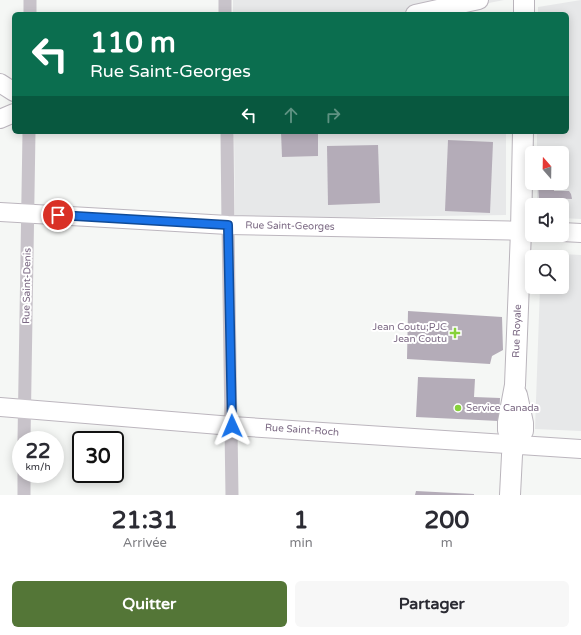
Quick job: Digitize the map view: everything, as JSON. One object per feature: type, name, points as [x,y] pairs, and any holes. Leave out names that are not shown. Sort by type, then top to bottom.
[{"type":"main road","points":[[524,0],[524,12]]},
{"type":"main road","name":"Rue Royale","points":[[522,134],[525,198]]},
{"type":"main road","name":"Rue Royale","points":[[510,495],[514,443],[508,430],[508,422],[515,385],[526,242]]},
{"type":"street","points":[[30,0],[30,12]]},
{"type":"street","points":[[225,0],[225,12]]},
{"type":"street","points":[[424,12],[479,0]]},
{"type":"street","points":[[0,83],[12,91]]},
{"type":"street","points":[[0,119],[12,113]]},
{"type":"street","name":"Rue Saint-Denis","points":[[24,431],[29,134]]},
{"type":"street","points":[[227,134],[232,495]]},
{"type":"street","name":"Rue Saint-Georges","points":[[0,212],[228,225],[525,231]]},
{"type":"street","points":[[569,232],[581,233]]},
{"type":"street","name":"Rue Saint-Roch","points":[[0,407],[232,426],[514,443],[581,449]]},
{"type":"street","points":[[24,483],[24,495]]},
{"type":"shaded area","points":[[233,0],[504,0],[443,12],[233,12]]},
{"type":"shaded area","points":[[581,0],[581,219],[569,218],[569,198],[537,198],[537,190],[569,190],[569,146],[537,146],[537,134],[569,134],[569,12],[538,12],[538,7]]},
{"type":"shaded area","points":[[234,134],[506,134],[506,215],[235,219]]},
{"type":"shaded area","points":[[569,254],[581,255],[581,431],[535,429],[540,294],[569,294]]},
{"type":"building","points":[[281,134],[318,134],[318,156],[282,157]]},
{"type":"building","points":[[448,140],[493,142],[490,213],[445,211]]},
{"type":"building","points":[[378,145],[380,203],[328,205],[327,146]]},
{"type":"building","points":[[538,190],[554,190],[569,191],[572,199],[569,198],[539,198]]},
{"type":"building","name":"Jean Coutu;PJC Jean Coutu","points":[[408,311],[502,317],[503,350],[492,356],[490,364],[407,359]]},
{"type":"building","name":"Service Canada","points":[[418,377],[475,379],[474,397],[500,398],[499,421],[416,417]]},
{"type":"building","points":[[416,491],[474,494],[474,495],[415,495]]},
{"type":"place","name":"Jean Coutu;PJC Jean Coutu","points":[[455,333]]},
{"type":"place","name":"Service Canada","points":[[458,408]]},
{"type":"route","points":[[58,215],[228,225],[232,426]]}]
